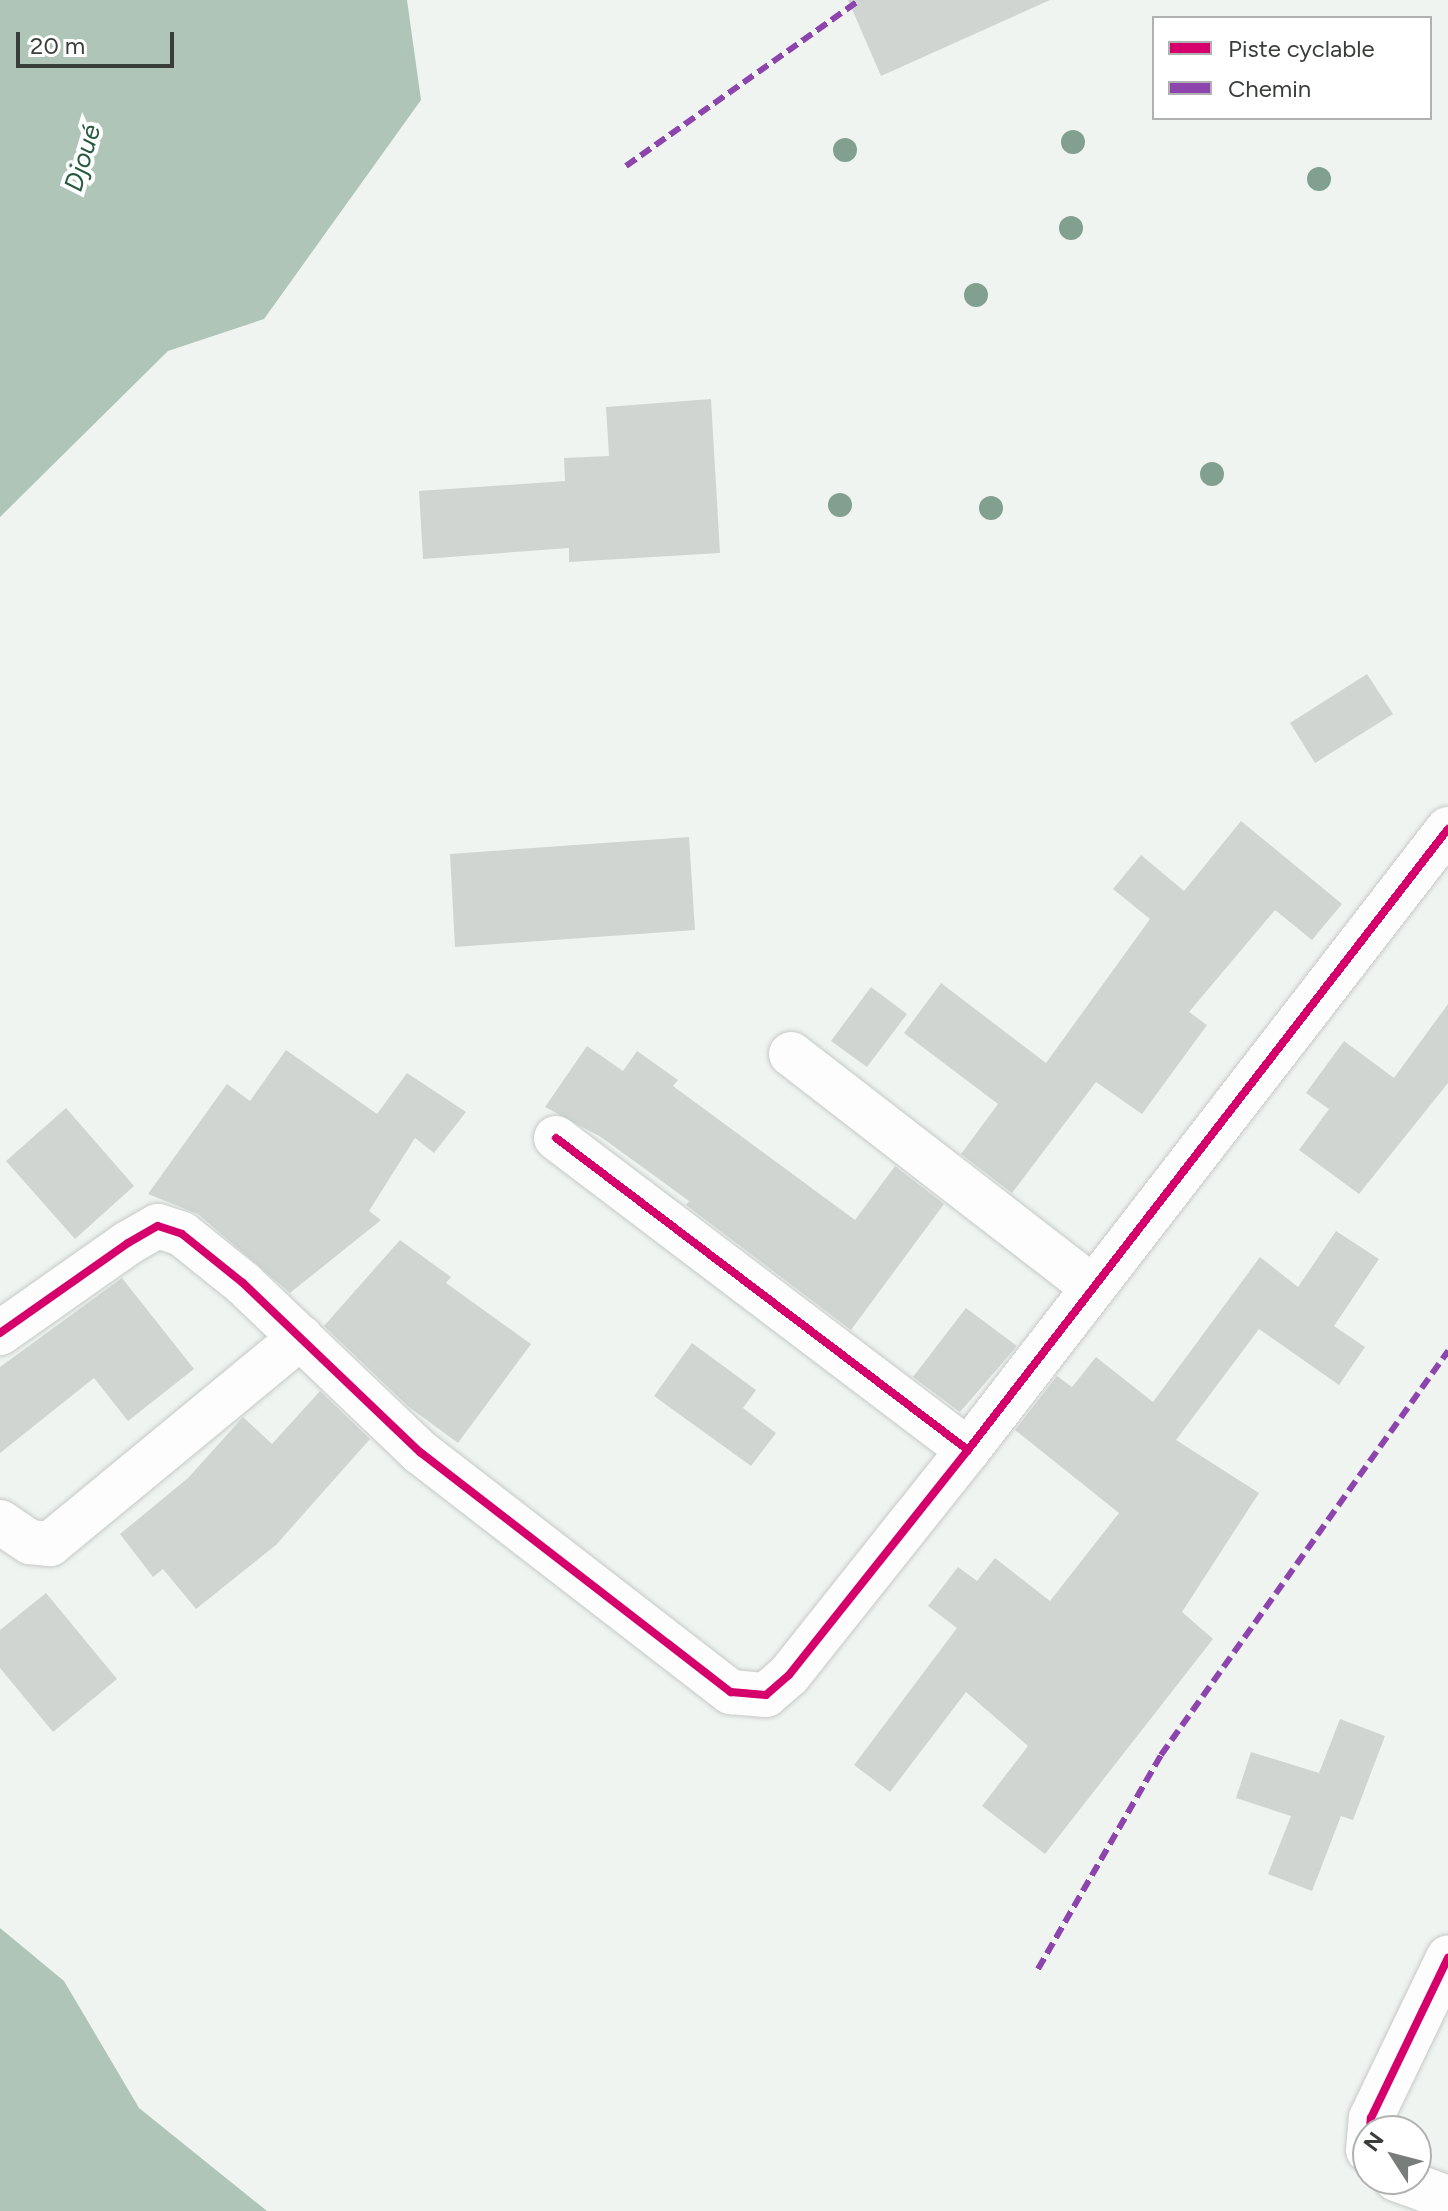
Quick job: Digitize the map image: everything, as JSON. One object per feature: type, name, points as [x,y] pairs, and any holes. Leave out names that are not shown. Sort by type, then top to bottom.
[{"type":"street","points":[[0,1333],[158,1226],[182,1234],[301,1337],[420,1452],[731,1692],[766,1695],[789,1675],[968,1450],[1448,829]]},
{"type":"street","points":[[791,1054],[1093,1287]]},
{"type":"street","points":[[556,1138],[968,1450]]},
{"type":"street","points":[[0,1522],[30,1542],[50,1544],[301,1337]]},
{"type":"street","points":[[1372,2115],[1448,1958]]},
{"type":"water","name":"Djoué","points":[[0,0],[407,0],[421,100],[264,319],[168,351],[0,517]]},
{"type":"water","points":[[0,1928],[64,1981],[139,2108],[267,2211],[0,2211]]},
{"type":"building","points":[[848,0],[1050,0],[881,76]]},
{"type":"building","points":[[711,399],[720,553],[569,562],[569,548],[423,559],[419,491],[565,481],[564,458],[609,456],[606,407]]},
{"type":"building","points":[[1367,674],[1393,714],[1315,763],[1290,723]]},
{"type":"building","points":[[1241,821],[1342,904],[1312,940],[1275,910],[1189,1012],[1207,1025],[1142,1114],[1096,1082],[1012,1193],[961,1154],[998,1104],[904,1033],[941,983],[1046,1063],[1150,919],[1113,889],[1141,855],[1184,891]]},
{"type":"building","points":[[689,837],[695,930],[455,947],[450,854]]},
{"type":"building","points":[[871,987],[907,1014],[867,1067],[831,1041]]},
{"type":"building","points":[[1448,1004],[1448,1083],[1359,1194],[1299,1150],[1329,1109],[1306,1093],[1344,1041],[1394,1078]]},
{"type":"building","points":[[587,1046],[623,1071],[637,1051],[678,1080],[673,1086],[855,1220],[895,1166],[944,1204],[851,1330],[686,1205],[689,1201],[601,1137],[545,1107]]},
{"type":"building","points":[[286,1050],[377,1114],[407,1073],[466,1112],[434,1153],[415,1138],[369,1211],[381,1220],[290,1293],[198,1214],[148,1194],[227,1084],[250,1101]]},
{"type":"building","points":[[66,1108],[134,1186],[75,1239],[6,1161]]},
{"type":"building","points":[[1336,1231],[1379,1259],[1334,1326],[1365,1347],[1339,1385],[1259,1329],[1176,1440],[1259,1493],[1182,1612],[1213,1639],[1045,1854],[982,1806],[1028,1746],[966,1692],[890,1792],[854,1765],[957,1628],[928,1606],[958,1567],[977,1581],[995,1558],[1050,1601],[1119,1513],[1015,1430],[1057,1376],[1072,1387],[1096,1357],[1153,1402],[1260,1257],[1298,1287]]},
{"type":"building","points":[[400,1240],[451,1277],[446,1283],[531,1344],[458,1443],[409,1407],[324,1326]]},
{"type":"building","points":[[122,1278],[194,1369],[128,1421],[94,1378],[0,1453],[0,1367]]},
{"type":"building","points":[[966,1308],[1017,1346],[960,1412],[913,1377]]},
{"type":"building","points":[[692,1343],[756,1390],[743,1408],[776,1433],[751,1466],[654,1396]]},
{"type":"building","points":[[320,1391],[370,1439],[276,1545],[196,1609],[163,1569],[153,1577],[120,1534],[188,1478],[243,1417],[272,1444]]},
{"type":"building","points":[[46,1593],[117,1679],[53,1732],[0,1668],[0,1630]]},
{"type":"building","points":[[1340,1719],[1385,1736],[1353,1820],[1341,1816],[1312,1891],[1268,1874],[1291,1816],[1236,1798],[1251,1752],[1319,1773]]},
{"type":"marked path","points":[[626,166],[860,0]]},
{"type":"marked path","points":[[1038,1969],[1161,1755],[1448,1351]]},
{"type":"cycle path","points":[[0,1333],[128,1243],[158,1226],[182,1234],[243,1283],[420,1452],[731,1692],[766,1695],[789,1675],[968,1450],[1448,829]]},
{"type":"cycle path","points":[[556,1138],[968,1450]]},
{"type":"cycle path","points":[[1372,2115],[1448,1958]]}]
